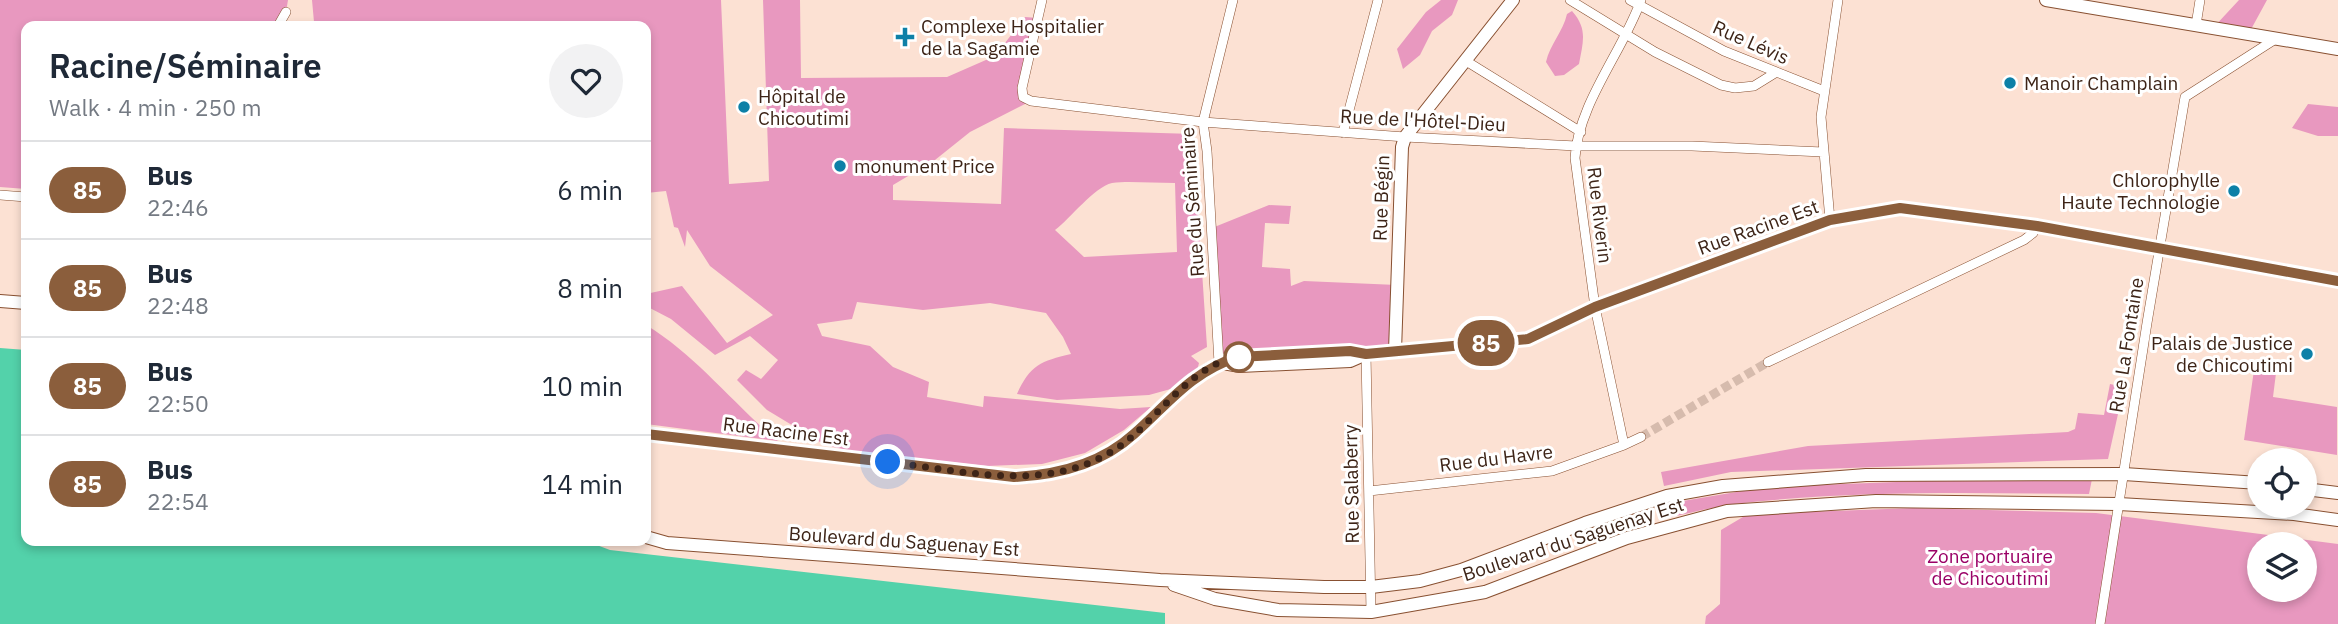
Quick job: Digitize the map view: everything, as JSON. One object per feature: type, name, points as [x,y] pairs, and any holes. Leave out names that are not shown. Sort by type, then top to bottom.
[{"type":"main road","name":"Rue Bégin","points":[[1395,351],[1402,147],[1405,137],[1513,0]]},
{"type":"main road","points":[[2046,0],[2338,49]]},
{"type":"main road","name":"Rue Racine Est","points":[[651,435],[1014,477],[1043,476],[1071,470],[1103,455],[1132,436],[1180,388],[1219,363],[1237,357],[1350,351],[1366,354],[1528,339],[1595,307],[1830,220],[1900,208],[2037,226],[2338,281]]},
{"type":"main road","points":[[0,301],[21,303]]},
{"type":"main road","name":"Boulevard du Saguenay Est","points":[[651,538],[667,543],[1160,580],[1371,587],[1420,581],[1461,570],[1667,496],[1723,485],[1866,475],[2123,474],[2247,483]]},
{"type":"main road","points":[[2317,490],[2338,493]]},
{"type":"main road","name":"Boulevard du Saguenay Est","points":[[1160,580],[1215,599],[1278,610],[1371,612],[1485,592],[1627,538],[1727,511],[1876,501],[2119,504],[2294,514],[2338,520]]},
{"type":"street","name":"Rue de l'Hôtel-Dieu","points":[[1042,0],[1022,88],[1023,97],[1031,101],[1203,122],[1405,137],[1576,146],[1692,146],[1824,152]]},
{"type":"street","name":"Rue du Séminaire","points":[[1219,363],[1208,151],[1203,122],[1233,0]]},
{"type":"street","points":[[1343,132],[1378,0]]},
{"type":"street","points":[[1570,0],[1625,34],[1721,85],[1735,88],[1754,86],[1775,73]]},
{"type":"street","name":"Rue Lévis","points":[[1630,0],[1640,3],[1724,51],[1824,91]]},
{"type":"street","points":[[1830,220],[1821,117],[1839,0]]},
{"type":"street","points":[[2196,25],[2200,0]]},
{"type":"street","name":"Rue Riverin","points":[[1623,446],[1595,307],[1575,158],[1576,146],[1590,105],[1640,3]]},
{"type":"street","points":[[281,21],[286,12]]},
{"type":"street","name":"Rue La Fontaine","points":[[2100,624],[2185,97],[2277,38]]},
{"type":"street","points":[[1466,61],[1581,132]]},
{"type":"street","points":[[0,195],[21,197]]},
{"type":"street","points":[[1768,362],[2024,240],[2037,226]]},
{"type":"street","name":"Rue Salaberry","points":[[1366,354],[1371,612]]},
{"type":"street","name":"Rue du Havre","points":[[1369,491],[1552,471],[1642,437]]},
{"type":"green space","points":[[0,0],[288,0],[281,21],[21,21],[21,189],[0,187]]},
{"type":"green space","points":[[312,0],[721,0],[729,184],[769,181],[763,0],[800,0],[801,78],[947,77],[995,56],[1025,17],[1038,18],[1022,88],[1031,101],[970,132],[935,160],[893,185],[893,200],[1001,204],[1004,128],[1193,134],[1207,347],[1191,356],[1199,363],[1197,371],[1178,387],[1149,395],[1057,400],[1017,394],[1032,370],[1044,362],[1071,354],[1046,313],[990,303],[923,310],[857,302],[852,319],[817,324],[822,336],[870,346],[893,367],[929,382],[927,397],[983,407],[984,396],[1120,409],[1151,407],[1124,430],[1085,453],[1042,464],[987,466],[855,452],[825,445],[767,410],[737,380],[746,370],[761,379],[778,360],[750,336],[715,355],[671,319],[651,309],[651,293],[682,286],[727,343],[773,315],[710,266],[687,230],[685,247],[678,228],[674,227],[666,191],[651,192],[651,21],[314,21]],"holes":[[[1112,183],[1175,183],[1177,252],[1084,257],[1055,230],[1098,190]]]},
{"type":"green space","points":[[1441,0],[1458,0],[1452,15],[1432,31],[1420,55],[1403,69],[1397,49],[1426,12]]},
{"type":"green space","points":[[2239,0],[2267,0],[2249,33],[2213,28]]},
{"type":"green space","points":[[1572,11],[1582,30],[1579,64],[1564,75],[1555,76],[1546,62],[1567,14]]},
{"type":"green space","points":[[2308,104],[2338,107],[2338,136],[2318,136],[2292,128]]},
{"type":"green space","points":[[1269,205],[1291,206],[1289,224],[1265,223],[1262,267],[1290,269],[1291,286],[1304,281],[1397,285],[1395,351],[1219,363],[1212,228]]},
{"type":"green space","points":[[651,328],[698,365],[778,441],[651,425]]},
{"type":"green space","points":[[2254,370],[2276,373],[2273,397],[2337,407],[2337,455],[2317,452],[2317,448],[2294,448],[2244,440]]},
{"type":"green space","points":[[2110,384],[2124,387],[2108,459],[1731,472],[1664,486],[1661,472],[1808,446],[2068,432],[2075,429],[2078,413],[2104,415]]},
{"type":"green space","points":[[1975,479],[2092,479],[2089,494],[1912,493],[1824,496],[1735,504],[1667,518],[1665,504],[1766,487]]},
{"type":"green space","name":"Zone portuaire de Chicoutimi","points":[[1914,508],[2096,513],[2247,532],[2247,602],[2317,602],[2317,541],[2338,544],[2338,624],[1705,624],[1706,616],[1720,604],[1721,530],[1748,514]]},
{"type":"shaded area","points":[[0,348],[21,350],[21,546],[599,546],[610,550],[1165,613],[1165,624],[0,624]]},
{"type":"tunnel","points":[[1641,437],[1768,362]]},
{"type":"bus line","name":"85","points":[[651,435],[1014,477],[1043,476],[1071,470],[1103,455],[1132,436],[1180,388],[1219,363],[1237,357],[1350,351],[1366,354],[1528,339],[1595,307],[1830,220],[1900,208],[2037,226],[2338,281]]},
{"type":"place","name":"Complexe Hospitalier de la Sagamie","points":[[905,37]]},
{"type":"place","name":"Manoir Champlain","points":[[2010,83]]},
{"type":"place","name":"Hôpital de Chicoutimi","points":[[744,107]]},
{"type":"place","name":"monument Price","points":[[840,166]]},
{"type":"place","name":"Chlorophylle Haute Technologie","points":[[2234,191]]},
{"type":"place","name":"Palais de Justice de Chicoutimi","points":[[2307,354]]},
{"type":"route","points":[[888,462],[1014,477],[1043,476],[1071,470],[1103,455],[1132,436],[1180,388],[1219,363],[1239,357]]}]
